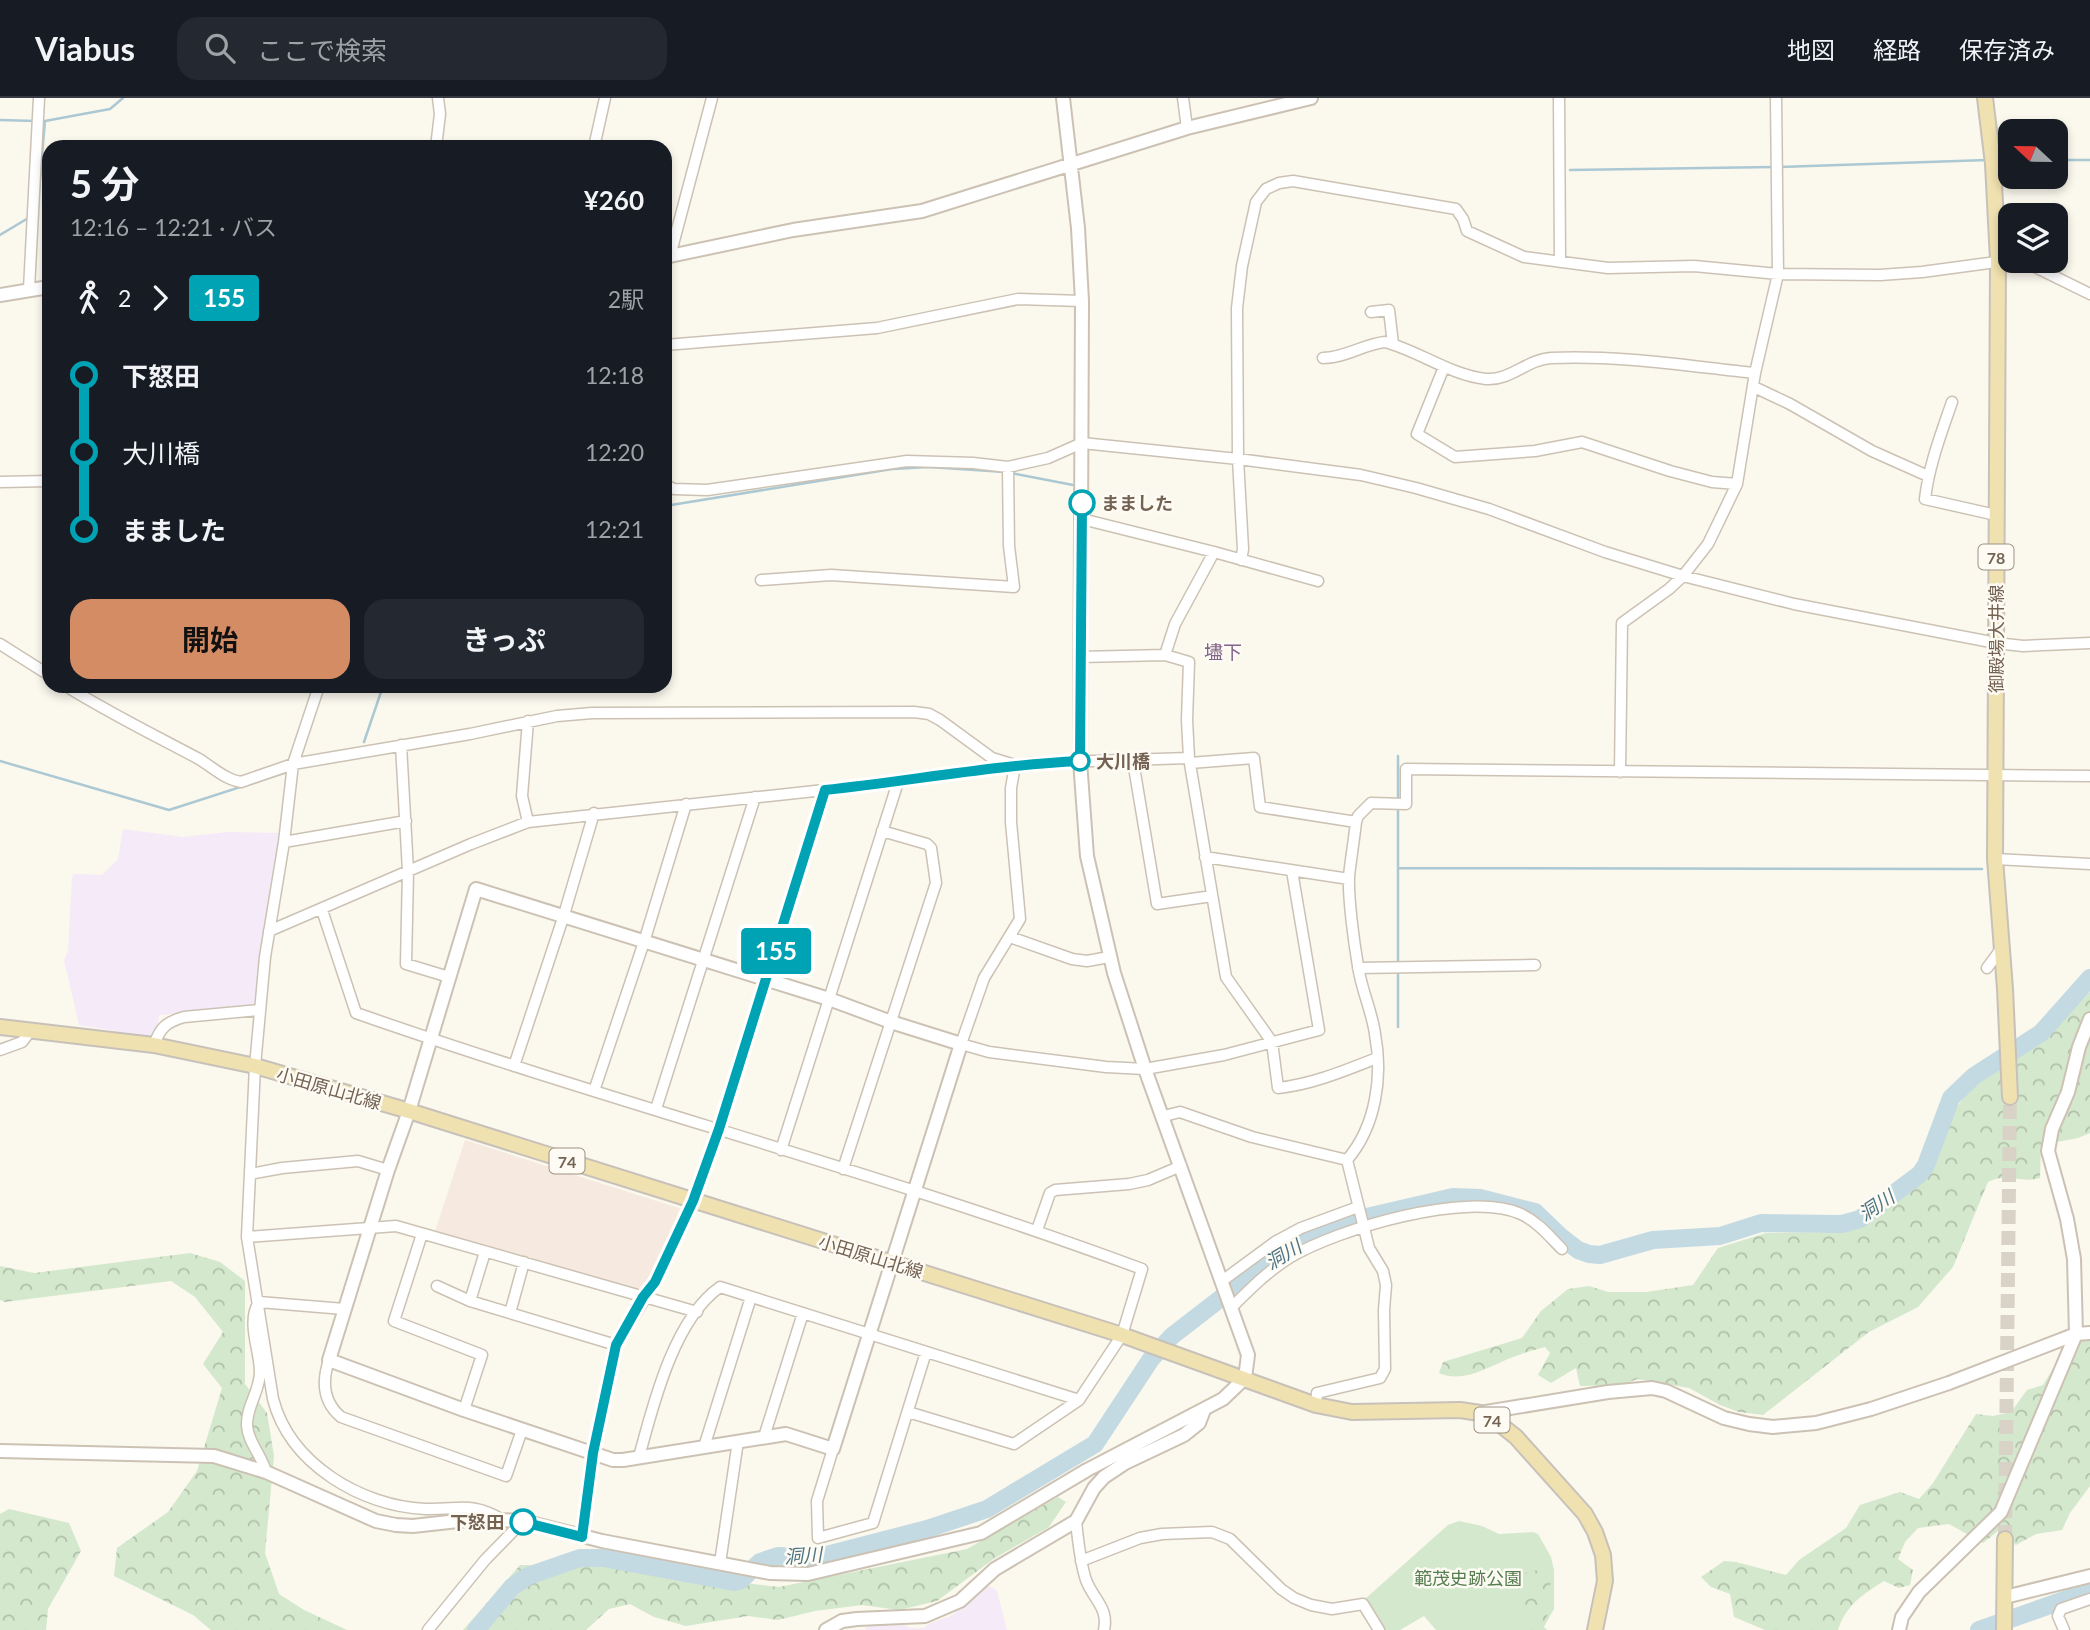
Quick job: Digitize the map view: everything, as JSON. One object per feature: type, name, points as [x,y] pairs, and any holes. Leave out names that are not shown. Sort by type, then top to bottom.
[{"type":"main road","name":"御殿場大井線","points":[[1985,98],[1998,210]]},
{"type":"main road","name":"御殿場大井線","points":[[2004,273],[1996,515],[1995,859],[2010,1097]]},
{"type":"main road","name":"小田原山北線","points":[[0,1027],[154,1045],[255,1066],[409,1111],[1123,1336],[1316,1405],[1352,1412],[1460,1410],[1480,1413],[1516,1437],[1585,1514],[1595,1532],[1603,1555],[1605,1581],[1595,1630]]},
{"type":"main road","points":[[2004,1630],[2006,1539]]},
{"type":"street","points":[[29,289],[39,98]]},
{"type":"street","points":[[437,140],[440,114],[438,98]]},
{"type":"street","points":[[596,140],[606,98]]},
{"type":"street","points":[[672,242],[712,98]]},
{"type":"street","points":[[0,1451],[214,1456],[266,1472],[376,1521],[396,1525],[476,1519],[523,1521],[582,1537],[770,1573],[808,1574],[981,1533],[1111,1457],[1204,1410],[1232,1392],[1245,1378],[1248,1355],[1146,1069],[1110,957],[1087,856],[1080,761],[1082,301],[1078,228],[1063,98]]},
{"type":"street","points":[[1183,98],[1187,128]]},
{"type":"street","points":[[672,255],[793,230],[922,211],[1187,128],[1311,98]]},
{"type":"street","points":[[1559,98],[1560,262]]},
{"type":"street","points":[[1620,772],[1622,622],[1683,576],[1708,544],[1737,484],[1755,373],[1778,274],[1776,98]]},
{"type":"street","points":[[1241,560],[1243,550],[1238,459],[1237,308],[1249,222],[1256,202],[1266,189],[1279,183],[1307,182],[1456,209],[1467,232],[1524,257],[1608,268],[1694,266],[1778,274],[1912,273],[1998,261]]},
{"type":"street","points":[[2047,273],[2090,294]]},
{"type":"street","points":[[0,295],[42,288]]},
{"type":"street","points":[[672,344],[877,328],[1018,299],[1082,301]]},
{"type":"street","points":[[1371,312],[1389,310],[1393,344]]},
{"type":"street","points":[[1323,358],[1331,358],[1374,343],[1393,344],[1444,367],[1498,380],[1548,358],[1638,359],[1755,373]]},
{"type":"street","points":[[1444,367],[1417,434],[1455,457],[1535,451],[1582,442],[1670,471],[1712,482],[1737,484]]},
{"type":"street","points":[[1754,387],[1790,404],[1872,451],[1928,476]]},
{"type":"street","points":[[1952,402],[1928,476],[1926,499],[1996,515]]},
{"type":"street","points":[[672,488],[707,490],[907,461],[973,463],[1008,472],[1082,443],[1238,459],[1361,475],[1453,497],[1605,552],[1683,576],[1794,604],[1996,643],[2023,646],[2090,643]]},
{"type":"street","points":[[761,580],[831,575],[1014,587],[1009,546],[1008,472]]},
{"type":"street","points":[[0,482],[42,481]]},
{"type":"street","points":[[1082,519],[1318,581]]},
{"type":"street","points":[[1166,655],[1175,624],[1214,552]]},
{"type":"street","points":[[0,643],[42,670]]},
{"type":"street","points":[[1080,657],[1166,655],[1189,662],[1186,720],[1189,761],[1226,976],[1272,1042],[1278,1088],[1328,1078],[1377,1058]]},
{"type":"street","points":[[77,693],[234,781],[241,782],[293,764],[557,716],[592,713],[914,712],[929,714],[992,758],[1015,765]]},
{"type":"street","points":[[317,693],[293,764],[259,1010],[255,1066],[247,1237],[276,1411],[282,1425],[304,1454],[326,1474],[368,1496],[402,1506],[426,1509],[478,1507],[503,1520]]},
{"type":"street","points":[[528,721],[522,796],[528,822]]},
{"type":"street","points":[[401,745],[408,870],[406,964],[449,977]]},
{"type":"street","points":[[269,931],[408,870],[528,822],[898,782],[1015,765],[1254,758],[1259,807],[1356,822]]},
{"type":"street","points":[[1133,761],[1157,904],[1212,896]]},
{"type":"street","points":[[926,1352],[873,1523],[818,1538],[817,1501],[961,1044],[984,978],[1020,919],[1011,821],[1011,788],[1015,765]]},
{"type":"street","points":[[1316,1405],[1317,1393],[1380,1378],[1385,1369],[1384,1310],[1387,1285],[1383,1271],[1368,1248],[1347,1160],[1364,1136],[1372,1117],[1376,1102],[1377,1058],[1376,1034],[1358,968],[1349,879],[1358,816],[1371,803],[1406,804],[1406,769],[2090,776]]},
{"type":"street","points":[[781,1150],[898,782]]},
{"type":"street","points":[[582,1537],[593,1453],[616,1345],[643,1297],[655,1282],[693,1201],[719,1129],[825,790]]},
{"type":"street","points":[[656,1109],[705,962],[755,797]]},
{"type":"street","points":[[594,1091],[644,942],[686,804]]},
{"type":"street","points":[[514,1066],[594,813]]},
{"type":"street","points":[[284,842],[406,821]]},
{"type":"street","points":[[844,1169],[936,883],[931,848],[927,844],[882,831]]},
{"type":"street","points":[[1205,857],[1349,879]]},
{"type":"street","points":[[1995,859],[2090,864]]},
{"type":"street","points":[[522,1430],[506,1476],[341,1417],[335,1412],[325,1390],[324,1376],[344,1309],[409,1111],[476,889],[767,979],[891,1023],[989,1052],[1106,1067],[1146,1069],[1224,1055],[1319,1030],[1292,871]]},
{"type":"street","points":[[322,910],[356,1013],[514,1066],[1037,1230],[1142,1269],[1123,1336],[1079,1400],[1014,1444],[908,1412]]},
{"type":"street","points":[[1010,937],[1087,961],[1110,957]]},
{"type":"street","points":[[1987,968],[2001,949]]},
{"type":"street","points":[[1358,968],[1535,965]]},
{"type":"street","points":[[154,1045],[166,1023],[174,1020],[259,1010]]},
{"type":"street","points":[[1899,1630],[1902,1617],[1919,1592],[2001,1512],[2076,1335],[2074,1259],[2067,1219],[2048,1152],[2052,1129],[2068,1092],[2079,1047],[2090,1019]]},
{"type":"street","points":[[0,1050],[22,1042],[32,1029]]},
{"type":"street","points":[[1164,1116],[1180,1112],[1252,1137],[1347,1160]]},
{"type":"street","points":[[250,1174],[282,1168],[358,1161],[388,1170]]},
{"type":"street","points":[[1037,1230],[1050,1193],[1055,1190],[1129,1184],[1149,1180],[1181,1166]]},
{"type":"street","points":[[1232,1307],[1263,1276],[1290,1257],[1333,1238],[1433,1210],[1473,1206],[1512,1211],[1535,1222],[1562,1249]]},
{"type":"street","points":[[1222,1282],[1275,1242],[1325,1218],[1358,1208]]},
{"type":"street","points":[[247,1237],[396,1226],[697,1312]]},
{"type":"street","points":[[422,1234],[394,1321],[482,1355],[464,1410]]},
{"type":"street","points":[[470,1301],[485,1251]]},
{"type":"street","points":[[510,1313],[524,1262]]},
{"type":"street","points":[[438,1286],[470,1301],[616,1345]]},
{"type":"street","points":[[639,1457],[675,1343],[711,1293],[720,1287],[1079,1400]]},
{"type":"street","points":[[704,1447],[751,1297]]},
{"type":"street","points":[[258,1302],[344,1309]]},
{"type":"street","points":[[258,1302],[253,1321],[260,1372],[247,1429],[266,1472]]},
{"type":"street","points":[[764,1437],[803,1314]]},
{"type":"street","points":[[1480,1413],[1608,1392],[1652,1388],[1666,1391],[1724,1418],[1773,1427],[1797,1426],[1871,1409],[2076,1335],[2090,1333]]},
{"type":"street","points":[[329,1360],[464,1410],[613,1460],[786,1434],[833,1449]]},
{"type":"street","points":[[826,1630],[842,1621],[925,1616],[960,1601],[995,1569],[1076,1521],[1094,1488],[1104,1477],[1125,1463],[1184,1434],[1199,1423],[1204,1410]]},
{"type":"street","points":[[720,1563],[738,1441]]},
{"type":"street","points":[[428,1630],[485,1560],[523,1521]]},
{"type":"street","points":[[1076,1521],[1087,1583],[1102,1605],[1106,1622],[1104,1630]]},
{"type":"street","points":[[1082,1562],[1140,1538],[1162,1534],[1212,1532],[1230,1539],[1281,1589],[1294,1598],[1332,1609],[1363,1604],[1379,1630]]},
{"type":"street","points":[[2005,1597],[2090,1576]]},
{"type":"street","points":[[2064,1630],[2058,1616],[2062,1609],[2090,1600]]},
{"type":"shaded area","points":[[123,829],[183,837],[228,832],[280,833],[254,1007],[159,1015],[158,1027],[152,1037],[79,1025],[64,960],[68,951],[72,877],[74,874],[102,875],[118,859]]},
{"type":"shaded area","points":[[465,1140],[682,1209],[645,1286],[636,1290],[435,1231]]},
{"type":"shaded area","points":[[983,1586],[997,1591],[1007,1630],[865,1630],[868,1625],[900,1623],[910,1628],[924,1628],[951,1616]]},
{"type":"green space","points":[[2090,992],[2090,1133],[2041,1145],[2040,1178],[2002,1178],[1988,1182],[1953,1267],[1918,1307],[1869,1332],[1763,1415],[1739,1412],[1689,1388],[1638,1379],[1620,1385],[1580,1386],[1576,1368],[1551,1383],[1538,1375],[1550,1353],[1545,1347],[1467,1375],[1448,1376],[1439,1373],[1443,1362],[1522,1338],[1541,1311],[1568,1289],[1589,1286],[1608,1292],[1646,1292],[1693,1285],[1718,1248],[1766,1233],[1829,1232],[1854,1228],[1872,1220],[1928,1174],[1952,1113],[1974,1085],[2038,1043]]},
{"type":"green space","points":[[190,1253],[220,1262],[245,1281],[245,1384],[267,1413],[274,1456],[265,1553],[279,1594],[304,1610],[347,1630],[211,1630],[193,1615],[114,1576],[117,1548],[168,1512],[197,1471],[222,1388],[203,1364],[223,1332],[195,1297],[171,1281],[5,1302],[0,1300],[0,1266],[34,1273]]},
{"type":"green space","points":[[2090,1337],[2090,1486],[2070,1513],[2062,1530],[2036,1534],[2016,1545],[1998,1531],[1983,1543],[1949,1524],[1918,1528],[1905,1542],[1898,1559],[1913,1570],[1910,1585],[1899,1588],[1884,1581],[1851,1607],[1838,1630],[1765,1630],[1734,1617],[1730,1594],[1711,1587],[1701,1577],[1724,1561],[1786,1575],[1799,1560],[1846,1528],[1860,1505],[1900,1492],[1919,1499],[1933,1483],[1976,1414],[1993,1416],[2011,1412],[2027,1390],[2043,1385],[2070,1341]]},
{"type":"green space","points":[[1058,1497],[1066,1502],[1049,1527],[995,1558],[937,1601],[899,1610],[862,1605],[815,1611],[778,1620],[748,1616],[686,1626],[654,1617],[630,1604],[609,1609],[586,1630],[463,1630],[520,1565],[602,1566],[779,1587],[967,1549]]},
{"type":"green space","points":[[9,1509],[69,1523],[81,1551],[48,1609],[46,1630],[0,1630],[0,1514]]},
{"type":"green space","name":"範茂史跡公園","points":[[1459,1521],[1482,1526],[1499,1534],[1538,1534],[1551,1557],[1554,1570],[1554,1609],[1542,1630],[1436,1630],[1424,1616],[1400,1630],[1383,1630],[1365,1599],[1448,1525]]},
{"type":"green space","points":[[1551,1567],[1550,1609],[1543,1626],[1547,1630],[1519,1630],[1528,1612],[1517,1592],[1525,1573]]},
{"type":"waterway","points":[[43,140],[45,121],[110,109],[123,98]]},
{"type":"waterway","points":[[0,120],[35,121]]},
{"type":"waterway","points":[[38,201],[42,155]]},
{"type":"waterway","points":[[1780,167],[1987,160]]},
{"type":"waterway","points":[[2068,160],[2090,160]]},
{"type":"waterway","points":[[1570,170],[1773,167]]},
{"type":"waterway","points":[[0,235],[30,217]]},
{"type":"waterway","points":[[672,505],[892,469],[929,467],[1005,472]]},
{"type":"waterway","points":[[1011,473],[1073,485]]},
{"type":"waterway","points":[[364,742],[381,693]]},
{"type":"waterway","points":[[1398,756],[1398,799]]},
{"type":"waterway","points":[[0,761],[169,810],[287,772]]},
{"type":"waterway","points":[[1398,806],[1398,964]]},
{"type":"waterway","points":[[1399,868],[1982,869]]},
{"type":"waterway","points":[[1398,970],[1398,1027]]},
{"type":"waterway","name":"洞川","points":[[476,1630],[512,1587],[528,1576],[580,1558],[603,1558],[734,1582],[741,1580],[760,1562],[778,1556],[815,1558],[927,1529],[987,1509],[1095,1444],[1151,1359],[1172,1336],[1282,1251],[1345,1222],[1453,1197],[1480,1198],[1535,1212],[1578,1250],[1600,1255],[1653,1240],[1720,1236],[1761,1223],[1842,1224],[1860,1219],[1920,1174],[1926,1165],[1951,1098],[1974,1076],[2041,1033],[2090,978]]},
{"type":"waterway","points":[[1979,1630],[2090,1591]]},
{"type":"tunnel","points":[[2005,1539],[2010,1097]]},
{"type":"bus line","name":"155","points":[[523,1522],[582,1537],[593,1453],[616,1345],[643,1297],[655,1282],[693,1201],[719,1129],[825,790],[1031,763],[1080,761],[1082,503]]},
{"type":"place","name":"まました","points":[[1082,503]]},
{"type":"place","name":"大川橋","points":[[1080,761]]},
{"type":"place","name":"下怒田","points":[[523,1522]]},
{"type":"district","name":"壗下","points":[[1223,651]]}]
